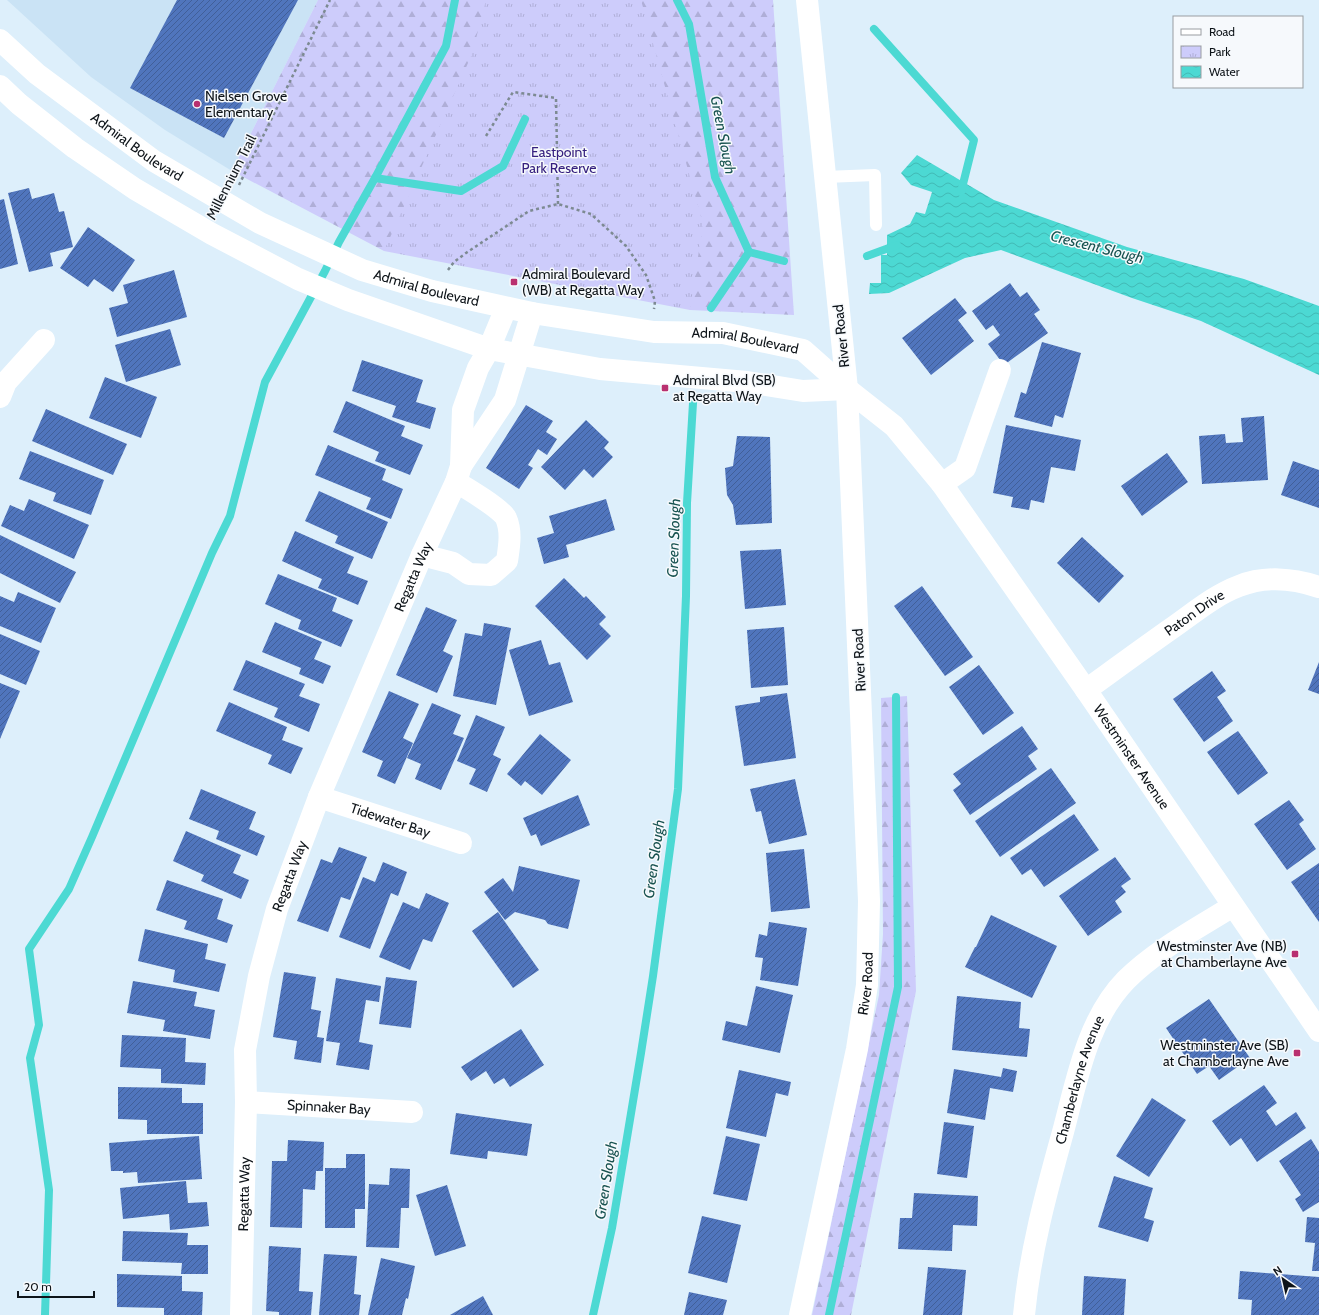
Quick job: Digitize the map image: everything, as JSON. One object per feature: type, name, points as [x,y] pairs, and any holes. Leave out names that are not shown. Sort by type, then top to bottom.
[{"type":"street","name":"River Road","points":[[800,1315],[857,1050],[867,985],[870,901],[847,389],[807,0]]},
{"type":"street","name":"Admiral Boulevard","points":[[0,40],[37,74],[154,161],[260,223],[362,270],[432,291],[532,313],[654,332],[723,333],[803,350],[847,389]]},
{"type":"street","points":[[0,86],[19,104],[75,148],[135,189],[212,234],[298,279],[348,300],[489,348],[600,369],[748,382],[803,391],[847,389]]},
{"type":"street","name":"Regatta Way","points":[[458,474],[463,410],[478,368],[489,348],[506,308]]},
{"type":"street","name":"Regatta Way","points":[[241,1315],[246,1102],[245,1050],[259,976],[277,909],[320,797],[422,555],[458,474],[505,400],[532,313]]},
{"type":"street","points":[[0,397],[6,382],[44,340]]},
{"type":"street","points":[[942,484],[965,468],[1000,370]]},
{"type":"street","name":"Westminster Avenue","points":[[847,389],[894,426],[942,484],[1086,690],[1319,1031]]},
{"type":"street","points":[[422,555],[453,563],[469,574],[491,575],[507,561],[510,538],[506,517],[481,498],[458,474]]},
{"type":"street","name":"Paton Drive","points":[[1086,690],[1199,608],[1239,586],[1256,581],[1286,579],[1319,587]]},
{"type":"street","name":"Tidewater Bay","points":[[320,797],[461,843]]},
{"type":"street","name":"Chamberlayne Avenue","points":[[1024,1315],[1027,1281],[1043,1205],[1083,1057],[1095,1027],[1110,1001],[1126,980],[1150,960],[1233,906]]},
{"type":"street","name":"Spinnaker Bay","points":[[246,1102],[412,1112]]},
{"type":"lane","points":[[826,177],[875,175],[876,225]]},
{"type":"path","name":"Millennium Trail","points":[[229,206],[330,0]]},
{"type":"path","points":[[486,136],[513,92],[556,98],[558,204]]},
{"type":"path","points":[[448,270],[454,262],[466,253],[529,211],[558,204],[591,214],[626,246],[646,275],[655,301],[654,311]]},
{"type":"shaded area","name":"Nielsen Grove Elementary","points":[[7,0],[318,0],[232,171],[165,130],[91,77]]},
{"type":"green space","points":[[318,0],[773,0],[794,315],[690,310],[610,202],[384,251],[232,171]]},
{"type":"green space","name":"Eastpoint Park Reserve","points":[[486,0],[641,0],[703,224],[690,310],[384,251],[472,54]]},
{"type":"green space","points":[[907,696],[916,991],[851,1315],[812,1315],[879,995],[883,934],[881,698]]},
{"type":"water","points":[[917,155],[994,200],[1127,247],[1244,279],[1319,306],[1319,375],[1201,321],[1132,298],[1001,250],[965,258],[889,293],[869,294],[870,283],[881,283],[881,255],[887,255],[887,235],[910,224],[916,212],[925,214],[932,192],[911,185],[901,173]]},
{"type":"building","points":[[177,0],[298,0],[224,138],[130,88]]},
{"type":"building","points":[[29,188],[32,199],[54,193],[59,212],[64,211],[73,247],[50,253],[53,266],[29,272],[8,193]]},
{"type":"building","points":[[4,199],[18,264],[0,269],[0,200]]},
{"type":"building","points":[[88,227],[135,260],[113,292],[94,279],[88,287],[60,268]]},
{"type":"building","points":[[174,270],[187,317],[117,337],[109,308],[128,303],[123,285]]},
{"type":"building","points":[[1010,283],[1020,297],[1027,292],[1040,310],[1034,314],[1048,333],[1004,365],[988,344],[1000,335],[993,325],[986,330],[972,311]]},
{"type":"building","points":[[955,298],[967,313],[958,320],[974,341],[931,375],[902,338]]},
{"type":"building","points":[[170,329],[181,365],[126,382],[115,345]]},
{"type":"building","points":[[1042,342],[1081,353],[1063,418],[1055,415],[1052,427],[1014,417],[1021,392],[1026,394]]},
{"type":"building","points":[[362,360],[423,380],[416,402],[436,408],[430,429],[392,417],[396,406],[352,391]]},
{"type":"building","points":[[105,377],[157,397],[141,438],[89,418]]},
{"type":"building","points":[[346,401],[405,426],[401,436],[423,445],[410,475],[375,461],[379,452],[333,432]]},
{"type":"building","points":[[526,405],[553,421],[546,432],[557,439],[547,455],[538,449],[528,465],[533,468],[519,489],[486,468]]},
{"type":"building","points":[[46,409],[127,444],[113,475],[32,441]]},
{"type":"building","points":[[1264,416],[1268,480],[1202,484],[1199,436],[1225,434],[1226,443],[1243,442],[1241,418]]},
{"type":"building","points":[[586,420],[609,442],[604,448],[613,457],[593,478],[584,469],[565,490],[541,467]]},
{"type":"building","points":[[1006,425],[1081,440],[1075,471],[1051,467],[1044,503],[1031,500],[1029,510],[1011,507],[1013,497],[993,493]]},
{"type":"building","points":[[737,436],[770,437],[772,523],[736,525],[733,505],[727,495],[725,468],[733,466]]},
{"type":"building","points":[[328,445],[386,469],[382,480],[403,489],[391,519],[366,509],[371,498],[315,475]]},
{"type":"building","points":[[30,451],[104,480],[91,515],[53,501],[56,493],[19,479]]},
{"type":"building","points":[[1167,453],[1188,482],[1142,516],[1121,486]]},
{"type":"building","points":[[1293,461],[1319,470],[1319,508],[1281,495]]},
{"type":"building","points":[[319,491],[388,522],[372,559],[335,543],[338,536],[305,521]]},
{"type":"building","points":[[29,499],[89,525],[74,559],[1,526],[10,505],[24,511]]},
{"type":"building","points":[[606,499],[615,530],[566,545],[569,557],[544,564],[537,538],[554,533],[549,516]]},
{"type":"building","points":[[295,531],[354,557],[347,573],[368,581],[358,605],[318,588],[322,579],[282,561]]},
{"type":"building","points":[[0,535],[76,572],[60,603],[0,573]]},
{"type":"building","points":[[1082,537],[1124,576],[1099,603],[1057,563]]},
{"type":"building","points":[[781,549],[786,605],[745,609],[740,551]]},
{"type":"building","points":[[278,574],[337,598],[332,611],[353,620],[341,647],[298,629],[301,620],[265,604]]},
{"type":"building","points":[[564,578],[584,598],[586,596],[606,617],[599,624],[611,636],[587,660],[535,606]]},
{"type":"building","points":[[922,586],[973,657],[945,676],[894,606]]},
{"type":"building","points":[[18,592],[56,608],[41,643],[0,626],[0,596],[14,602]]},
{"type":"building","points":[[426,607],[457,620],[443,651],[453,656],[437,693],[396,675]]},
{"type":"building","points":[[275,622],[322,642],[314,659],[331,666],[323,684],[299,674],[301,668],[262,652]]},
{"type":"building","points":[[484,623],[511,628],[496,705],[453,696],[465,633],[482,636]]},
{"type":"building","points":[[784,627],[788,685],[751,688],[747,630]]},
{"type":"building","points":[[0,634],[40,651],[26,685],[0,674]]},
{"type":"building","points":[[541,640],[549,665],[560,662],[573,702],[529,716],[509,650]]},
{"type":"building","points":[[246,660],[305,684],[299,696],[320,704],[309,732],[274,717],[278,708],[233,690]]},
{"type":"building","points":[[1319,662],[1319,694],[1308,690]]},
{"type":"building","points":[[979,665],[1014,713],[983,735],[949,687]]},
{"type":"building","points":[[1212,671],[1226,691],[1217,697],[1233,721],[1204,742],[1173,699]]},
{"type":"building","points":[[0,683],[20,691],[0,739]]},
{"type":"building","points":[[389,691],[419,704],[403,738],[413,743],[395,784],[377,776],[383,761],[362,752]]},
{"type":"building","points":[[787,693],[796,758],[744,766],[735,706],[760,702],[760,697]]},
{"type":"building","points":[[229,702],[287,727],[282,740],[303,748],[291,774],[268,764],[272,755],[216,731]]},
{"type":"building","points":[[432,703],[461,715],[453,734],[464,738],[441,790],[415,779],[421,764],[407,758]]},
{"type":"building","points":[[476,715],[505,727],[493,755],[501,759],[487,792],[469,784],[476,769],[457,761]]},
{"type":"building","points":[[1022,726],[1038,749],[1028,756],[1037,769],[970,815],[953,790],[961,784],[953,774]]},
{"type":"building","points":[[1238,731],[1268,773],[1238,795],[1207,752]]},
{"type":"building","points":[[540,734],[571,760],[542,795],[525,781],[521,786],[507,774]]},
{"type":"building","points":[[1051,768],[1076,803],[1000,857],[975,821]]},
{"type":"building","points":[[795,779],[807,835],[769,844],[761,811],[756,812],[750,789]]},
{"type":"building","points":[[201,789],[256,812],[249,829],[265,836],[257,856],[216,839],[219,831],[189,819]]},
{"type":"building","points":[[578,795],[590,825],[541,846],[536,834],[531,836],[523,818]]},
{"type":"building","points":[[1289,800],[1304,820],[1299,824],[1316,849],[1287,870],[1254,824]]},
{"type":"building","points":[[1074,814],[1099,850],[1044,887],[1031,869],[1022,875],[1010,858]]},
{"type":"building","points":[[186,831],[241,855],[233,873],[249,880],[241,899],[201,881],[204,875],[173,861]]},
{"type":"building","points":[[339,847],[367,857],[350,900],[341,897],[328,932],[297,921],[321,859],[332,863]]},
{"type":"building","points":[[804,849],[810,908],[771,912],[766,853]]},
{"type":"building","points":[[1115,857],[1131,879],[1121,886],[1126,892],[1115,901],[1122,912],[1088,936],[1059,896]]},
{"type":"building","points":[[383,862],[407,872],[398,896],[391,893],[370,949],[339,937],[363,877],[375,882]]},
{"type":"building","points":[[1319,863],[1319,922],[1291,882]]},
{"type":"building","points":[[519,866],[580,880],[568,929],[548,924],[545,920],[515,912],[505,920],[484,892],[503,878],[513,892]]},
{"type":"building","points":[[167,880],[223,899],[217,919],[233,925],[227,943],[184,929],[187,921],[156,910]]},
{"type":"building","points":[[426,893],[449,903],[432,942],[423,939],[410,970],[379,957],[403,902],[419,909]]},
{"type":"building","points":[[498,912],[539,970],[513,988],[472,931]]},
{"type":"building","points":[[991,915],[1057,946],[1032,998],[965,967]]},
{"type":"building","points":[[769,922],[807,928],[798,986],[760,980],[763,958],[755,957],[759,934],[767,936]]},
{"type":"building","points":[[145,929],[208,944],[205,959],[226,964],[219,992],[173,982],[175,970],[138,961]]},
{"type":"building","points":[[284,972],[316,977],[311,1009],[321,1011],[317,1037],[324,1038],[321,1063],[294,1059],[297,1041],[273,1037]]},
{"type":"building","points":[[386,977],[417,981],[411,1028],[379,1024]]},
{"type":"building","points":[[336,978],[381,986],[379,1002],[366,1000],[359,1042],[373,1045],[369,1070],[336,1065],[340,1043],[326,1041]]},
{"type":"building","points":[[133,981],[197,992],[194,1006],[215,1010],[210,1039],[163,1031],[165,1020],[127,1013]]},
{"type":"building","points":[[756,986],[793,995],[780,1053],[722,1040],[726,1021],[747,1026]]},
{"type":"building","points":[[957,996],[1021,1002],[1019,1028],[1030,1029],[1027,1057],[952,1050]]},
{"type":"building","points":[[1209,999],[1250,1058],[1219,1080],[1209,1066],[1197,1074],[1166,1028]]},
{"type":"building","points":[[521,1029],[544,1065],[510,1087],[504,1078],[494,1084],[486,1071],[471,1081],[461,1067]]},
{"type":"building","points":[[122,1035],[186,1038],[185,1062],[206,1063],[205,1085],[161,1083],[161,1069],[120,1067]]},
{"type":"building","points":[[1003,1068],[1017,1071],[1013,1092],[990,1088],[985,1120],[947,1113],[954,1069],[1001,1077]]},
{"type":"building","points":[[739,1070],[791,1082],[788,1096],[776,1093],[766,1137],[726,1128]]},
{"type":"building","points":[[1264,1085],[1277,1103],[1266,1111],[1276,1126],[1296,1112],[1306,1128],[1257,1162],[1241,1138],[1230,1146],[1212,1121]]},
{"type":"building","points":[[118,1087],[182,1088],[182,1103],[203,1103],[203,1134],[147,1134],[147,1120],[118,1119]]},
{"type":"building","points":[[1152,1098],[1186,1120],[1149,1177],[1116,1156]]},
{"type":"building","points":[[456,1113],[532,1124],[527,1156],[488,1151],[487,1159],[450,1154]]},
{"type":"building","points":[[944,1122],[974,1126],[967,1178],[937,1174]]},
{"type":"building","points":[[199,1136],[202,1179],[138,1183],[137,1172],[123,1173],[123,1171],[111,1171],[109,1143]]},
{"type":"building","points":[[726,1136],[760,1144],[747,1201],[713,1194]]},
{"type":"building","points":[[1311,1139],[1319,1152],[1319,1202],[1303,1212],[1295,1199],[1301,1195],[1279,1161]]},
{"type":"building","points":[[288,1140],[324,1142],[323,1171],[316,1171],[315,1190],[303,1189],[302,1228],[270,1227],[272,1161],[287,1161]]},
{"type":"building","points":[[346,1154],[365,1154],[365,1209],[355,1209],[355,1228],[325,1228],[325,1168],[346,1168]]},
{"type":"building","points":[[390,1168],[410,1169],[409,1208],[401,1208],[399,1248],[366,1247],[369,1184],[389,1185]]},
{"type":"building","points":[[1114,1176],[1153,1188],[1144,1218],[1154,1221],[1148,1242],[1098,1227]]},
{"type":"building","points":[[186,1181],[188,1203],[207,1202],[209,1226],[170,1230],[169,1214],[123,1219],[120,1188]]},
{"type":"building","points":[[447,1185],[466,1246],[435,1256],[416,1195]]},
{"type":"building","points":[[914,1193],[978,1196],[977,1226],[953,1225],[952,1251],[898,1249],[900,1218],[912,1218]]},
{"type":"building","points":[[702,1216],[741,1225],[727,1283],[688,1273]]},
{"type":"building","points":[[1307,1217],[1319,1218],[1319,1271],[1312,1271],[1315,1243],[1305,1242]]},
{"type":"building","points":[[123,1231],[188,1233],[187,1245],[208,1245],[208,1274],[181,1274],[182,1263],[122,1261]]},
{"type":"building","points":[[269,1246],[301,1248],[299,1291],[313,1292],[311,1315],[279,1315],[279,1312],[266,1311]]},
{"type":"building","points":[[324,1254],[357,1256],[354,1294],[361,1295],[359,1315],[319,1315]]},
{"type":"building","points":[[381,1258],[415,1266],[408,1299],[406,1298],[402,1315],[368,1315]]},
{"type":"building","points":[[928,1267],[966,1270],[962,1315],[923,1315]]},
{"type":"building","points":[[1240,1271],[1319,1277],[1319,1315],[1251,1315],[1252,1300],[1238,1299]]},
{"type":"building","points":[[117,1274],[182,1276],[182,1291],[203,1292],[202,1315],[164,1315],[164,1308],[117,1307]]},
{"type":"building","points":[[1084,1276],[1126,1279],[1124,1315],[1082,1315]]},
{"type":"building","points":[[689,1292],[727,1300],[723,1315],[684,1315]]},
{"type":"building","points":[[483,1296],[493,1315],[450,1315]]},
{"type":"waterway","points":[[45,1315],[49,1190],[30,1058],[39,1025],[29,949],[69,889],[212,553],[230,516],[265,382],[339,242],[446,46],[455,0]]},
{"type":"waterway","name":"Green Slough","points":[[677,0],[689,24],[715,177],[749,252]]},
{"type":"waterway","points":[[874,29],[974,140],[961,192]]},
{"type":"waterway","points":[[375,178],[461,191],[503,166],[525,119]]},
{"type":"waterway","name":"Crescent Slough","points":[[867,256],[897,245]]},
{"type":"waterway","points":[[749,252],[784,261]]},
{"type":"waterway","name":"Green Slough","points":[[711,308],[749,252]]},
{"type":"waterway","name":"Green Slough","points":[[593,1315],[612,1228],[641,1053],[678,789],[686,596],[687,503],[693,403]]},
{"type":"waterway","points":[[829,1315],[898,987],[896,697]]},
{"type":"place","name":"Nielsen Grove Elementary","points":[[197,104]]},
{"type":"place","name":"Admiral Boulevard (WB) at Regatta Way","points":[[514,282]]},
{"type":"place","name":"Admiral Blvd (SB) at Regatta Way","points":[[665,388]]},
{"type":"place","name":"Westminster Ave (NB) at Chamberlayne Ave","points":[[1295,954]]},
{"type":"place","name":"Westminster Ave (SB) at Chamberlayne Ave","points":[[1297,1053]]}]
